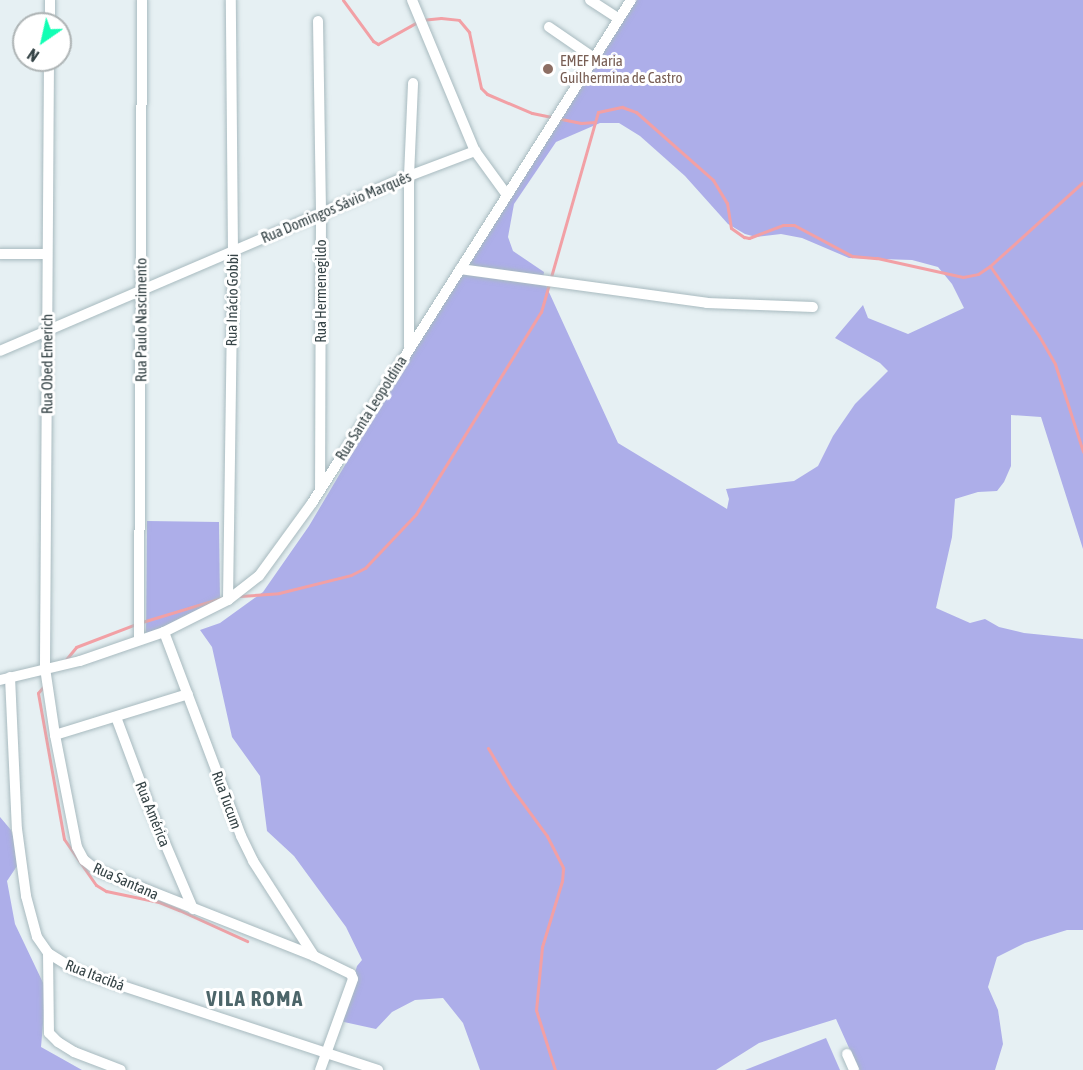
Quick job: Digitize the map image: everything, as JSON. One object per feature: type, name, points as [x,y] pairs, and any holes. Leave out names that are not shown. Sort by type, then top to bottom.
[{"type":"street","name":"Rua Paulo Nascimento","points":[[139,640],[142,0]]},
{"type":"street","name":"Rua Inácio Gobbi","points":[[228,600],[232,252],[231,0]]},
{"type":"street","points":[[412,0],[474,151],[507,195]]},
{"type":"street","points":[[590,0],[618,18]]},
{"type":"street","name":"Rua Santa Leopoldina","points":[[5,679],[80,661],[164,632],[228,600],[259,576],[320,489],[631,0]]},
{"type":"street","name":"Rua Hermenegildo","points":[[318,21],[321,214],[320,489]]},
{"type":"street","points":[[549,27],[594,58]]},
{"type":"street","name":"Rua Obed Emerich","points":[[45,668],[50,72]]},
{"type":"street","points":[[409,347],[409,176],[413,83]]},
{"type":"street","name":"Rua Domingos Sávio Marquês","points":[[0,351],[409,176],[474,151]]},
{"type":"street","points":[[0,254],[47,254]]},
{"type":"street","points":[[460,269],[707,303],[813,307]]},
{"type":"street","name":"Rua Tucum","points":[[164,632],[240,836],[253,861],[314,956]]},
{"type":"street","name":"Rua Santana","points":[[45,668],[55,735],[77,847],[84,860],[97,870],[314,956],[351,974],[352,979],[325,1054]]},
{"type":"street","name":"Rua Itacibá","points":[[5,679],[17,829],[26,896],[37,937],[48,953],[77,971],[378,1070]]},
{"type":"street","points":[[55,735],[188,694]]},
{"type":"street","name":"Rua América","points":[[116,717],[150,808],[193,909]]},
{"type":"street","points":[[48,953],[49,1033],[74,1052],[121,1070]]},
{"type":"street","points":[[320,1070],[325,1054]]},
{"type":"street","points":[[847,1054],[854,1070]]},
{"type":"shaded area","points":[[635,0],[1083,0],[1083,549],[1041,417],[1011,415],[1011,466],[1004,482],[997,491],[978,492],[955,499],[952,537],[936,608],[970,623],[985,619],[999,627],[1024,633],[1083,639],[1083,930],[1067,930],[1025,943],[997,957],[988,987],[998,1010],[1003,1044],[995,1070],[859,1070],[836,1019],[759,1043],[716,1070],[480,1070],[463,1023],[443,998],[415,1000],[392,1012],[376,1029],[344,1022],[341,1017],[357,966],[362,960],[346,927],[294,856],[267,831],[260,776],[232,737],[212,647],[200,630],[220,623],[263,592],[309,526],[423,333]],"holes":[[[600,123],[619,123],[640,136],[685,176],[728,224],[745,234],[756,237],[781,234],[802,238],[849,258],[912,260],[938,267],[952,284],[964,308],[908,334],[868,318],[863,305],[835,338],[880,363],[888,371],[855,404],[833,436],[818,466],[794,481],[726,489],[729,499],[727,509],[618,443],[543,279],[544,272],[513,251],[508,237],[514,204],[556,142]]]},
{"type":"shaded area","points":[[147,521],[219,522],[220,600],[146,635]]},
{"type":"shaded area","points":[[0,817],[11,830],[14,839],[17,866],[7,881],[15,924],[46,989],[41,1047],[82,1070],[0,1070]]},
{"type":"shaded area","points":[[826,1038],[840,1070],[745,1070]]},
{"type":"waterway","points":[[343,0],[373,41],[378,44],[421,20],[441,18],[459,20],[469,32],[481,88],[487,94],[532,113],[581,123],[595,122]]},
{"type":"waterway","points":[[240,596],[279,593],[351,575],[365,568],[416,514],[541,312],[598,112],[622,107],[636,112],[713,180],[727,203],[731,228],[744,237],[749,238],[783,225],[794,225],[852,256],[877,258],[963,277],[978,274],[990,266],[1083,182]]},
{"type":"waterway","points":[[990,266],[1039,336],[1055,364],[1083,452]]},
{"type":"waterway","points":[[142,622],[225,597]]},
{"type":"waterway","points":[[64,662],[76,647],[136,624]]},
{"type":"waterway","points":[[44,686],[38,693],[64,839],[96,885],[106,891],[159,902],[247,941]]},
{"type":"waterway","points":[[488,748],[511,787],[547,836],[563,868],[562,881],[542,947],[536,1010],[555,1070]]},
{"type":"place","name":"EMEF Maria Guilhermina de Castro","points":[[548,69]]},
{"type":"district","name":"VILA ROMA","points":[[255,998]]}]
